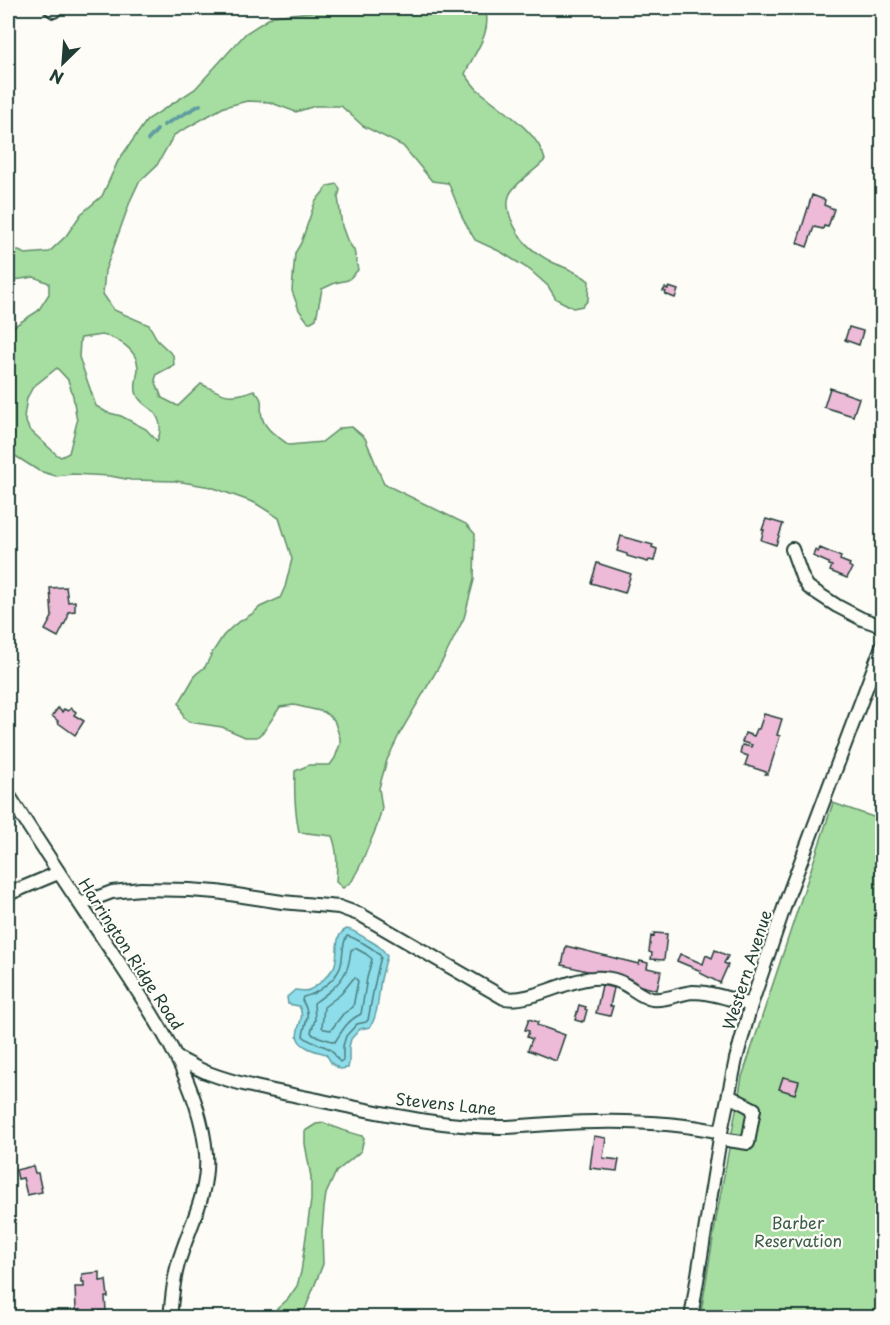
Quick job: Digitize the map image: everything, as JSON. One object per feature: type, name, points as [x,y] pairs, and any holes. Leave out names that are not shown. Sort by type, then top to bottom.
[{"type":"street","points":[[792,549],[808,587],[837,606],[882,626]]},
{"type":"street","name":"Western Avenue","points":[[691,1317],[721,1136],[736,1059],[751,1005],[789,893],[882,646]]},
{"type":"street","name":"Harrington Ridge Road","points":[[8,794],[151,1012],[176,1057],[192,1093],[206,1154],[205,1179],[201,1202],[179,1262],[172,1291],[170,1317]]},
{"type":"street","points":[[8,894],[58,873]]},
{"type":"street","points":[[80,904],[112,892],[141,889],[217,892],[282,902],[339,907],[361,915],[504,998],[520,998],[568,982],[593,978],[623,983],[651,999],[663,999],[691,992],[709,993],[751,1005]]},
{"type":"street","name":"Stevens Lane","points":[[176,1057],[207,1073],[255,1087],[426,1121],[507,1127],[604,1122],[659,1123],[695,1127],[748,1143],[754,1109],[729,1096]]},
{"type":"green space","points":[[324,8],[485,8],[487,26],[485,34],[465,74],[477,89],[527,130],[541,149],[545,160],[511,192],[508,206],[511,219],[522,239],[532,249],[589,281],[588,300],[583,306],[573,308],[556,299],[548,286],[530,270],[501,252],[475,240],[463,219],[448,182],[432,181],[403,146],[363,126],[341,106],[315,106],[296,112],[269,102],[247,101],[224,107],[174,135],[157,165],[139,182],[131,199],[105,271],[103,294],[114,310],[149,325],[158,341],[173,355],[174,365],[157,374],[155,380],[162,398],[178,406],[201,384],[227,395],[238,395],[254,390],[261,400],[262,417],[266,426],[289,445],[322,442],[340,428],[352,427],[365,438],[384,484],[466,524],[475,534],[474,580],[464,618],[387,760],[379,788],[382,808],[377,826],[352,881],[343,888],[336,882],[337,864],[332,836],[299,832],[295,801],[295,771],[309,765],[330,765],[335,758],[340,738],[334,720],[324,712],[294,705],[280,707],[264,731],[257,737],[245,737],[222,727],[189,722],[184,718],[179,703],[196,674],[205,667],[223,636],[234,625],[260,607],[280,598],[292,559],[279,518],[255,503],[211,487],[176,481],[131,480],[110,476],[72,474],[56,476],[39,471],[8,453],[8,330],[38,311],[49,294],[49,283],[34,277],[8,281],[8,246],[25,254],[49,252],[66,236],[81,214],[102,196],[118,161],[147,120],[195,89],[246,33],[273,16],[319,11]],"holes":[[[102,335],[125,345],[134,355],[138,367],[136,392],[138,398],[158,418],[160,433],[157,441],[146,429],[96,406],[79,357],[80,341],[81,338]],[[57,368],[68,380],[77,422],[69,453],[61,457],[29,429],[24,417],[27,398],[33,387]]]},
{"type":"green space","points":[[337,184],[340,190],[338,197],[342,226],[354,250],[358,270],[348,280],[322,289],[316,319],[308,322],[299,310],[292,291],[295,253],[301,243],[315,202],[328,186]]},
{"type":"green space","name":"Barber Reservation","points":[[833,803],[882,820],[882,1317],[700,1318],[742,1077]]},
{"type":"green space","points":[[324,1123],[362,1136],[364,1138],[361,1151],[336,1172],[326,1194],[322,1231],[323,1264],[302,1317],[268,1317],[288,1299],[297,1286],[311,1200],[311,1177],[305,1131],[316,1124]]},
{"type":"water","points":[[347,929],[376,944],[387,956],[373,1022],[370,1027],[360,1029],[351,1039],[348,1068],[340,1069],[332,1064],[326,1054],[310,1049],[298,1039],[301,1012],[299,1006],[288,1004],[287,997],[295,990],[306,991],[312,988],[329,973],[336,962],[339,936]]},
{"type":"building","points":[[812,195],[825,200],[824,205],[834,209],[828,227],[824,226],[823,229],[814,227],[807,247],[797,243]]},
{"type":"building","points":[[669,287],[678,290],[675,298],[663,291]]},
{"type":"building","points":[[849,327],[863,331],[859,345],[845,340]]},
{"type":"building","points":[[830,388],[859,398],[853,416],[824,407]]},
{"type":"building","points":[[766,519],[783,524],[776,545],[761,540]]},
{"type":"building","points":[[621,536],[653,545],[652,547],[657,549],[654,561],[649,560],[648,562],[617,551]]},
{"type":"building","points":[[820,548],[841,557],[840,560],[850,564],[852,568],[847,578],[830,571],[832,566],[829,563],[813,556],[815,550],[818,552]]},
{"type":"building","points":[[597,563],[631,574],[625,593],[591,583]]},
{"type":"building","points":[[66,587],[68,602],[75,601],[75,611],[68,612],[68,617],[58,637],[45,630],[52,617],[50,588]]},
{"type":"building","points":[[58,708],[62,712],[64,709],[68,711],[71,708],[76,712],[74,715],[84,721],[75,735],[52,716]]},
{"type":"building","points":[[764,714],[782,719],[777,735],[780,736],[768,774],[745,765],[748,756],[740,753],[742,745],[751,747],[752,745],[742,742],[745,733],[754,736]]},
{"type":"building","points":[[654,933],[667,934],[664,960],[651,959],[652,953],[649,952],[651,936],[654,937]]},
{"type":"building","points":[[566,946],[639,964],[640,961],[648,963],[647,968],[661,971],[657,990],[562,965]]},
{"type":"building","points":[[715,950],[728,956],[724,963],[728,965],[720,983],[700,973],[701,971],[677,961],[680,954],[703,964],[706,955],[712,958]]},
{"type":"building","points":[[602,985],[614,988],[610,1016],[596,1013]]},
{"type":"building","points":[[579,1005],[586,1007],[587,1010],[582,1022],[575,1020]]},
{"type":"building","points":[[529,1019],[538,1022],[537,1025],[565,1035],[556,1061],[528,1050],[532,1039],[527,1037],[529,1031],[525,1030]]},
{"type":"building","points":[[783,1077],[799,1081],[795,1094],[779,1089]]},
{"type":"building","points":[[594,1136],[606,1138],[603,1158],[619,1160],[617,1171],[590,1168]]},
{"type":"building","points":[[33,1166],[35,1173],[38,1173],[42,1192],[27,1195],[23,1178],[18,1179],[16,1170]]},
{"type":"building","points":[[100,1272],[100,1281],[106,1280],[108,1297],[105,1297],[106,1311],[100,1311],[100,1318],[75,1318],[75,1287],[84,1287],[82,1274]]},
{"type":"waterway","points":[[164,125],[200,105]]},
{"type":"waterway","points":[[148,140],[157,130]]}]
